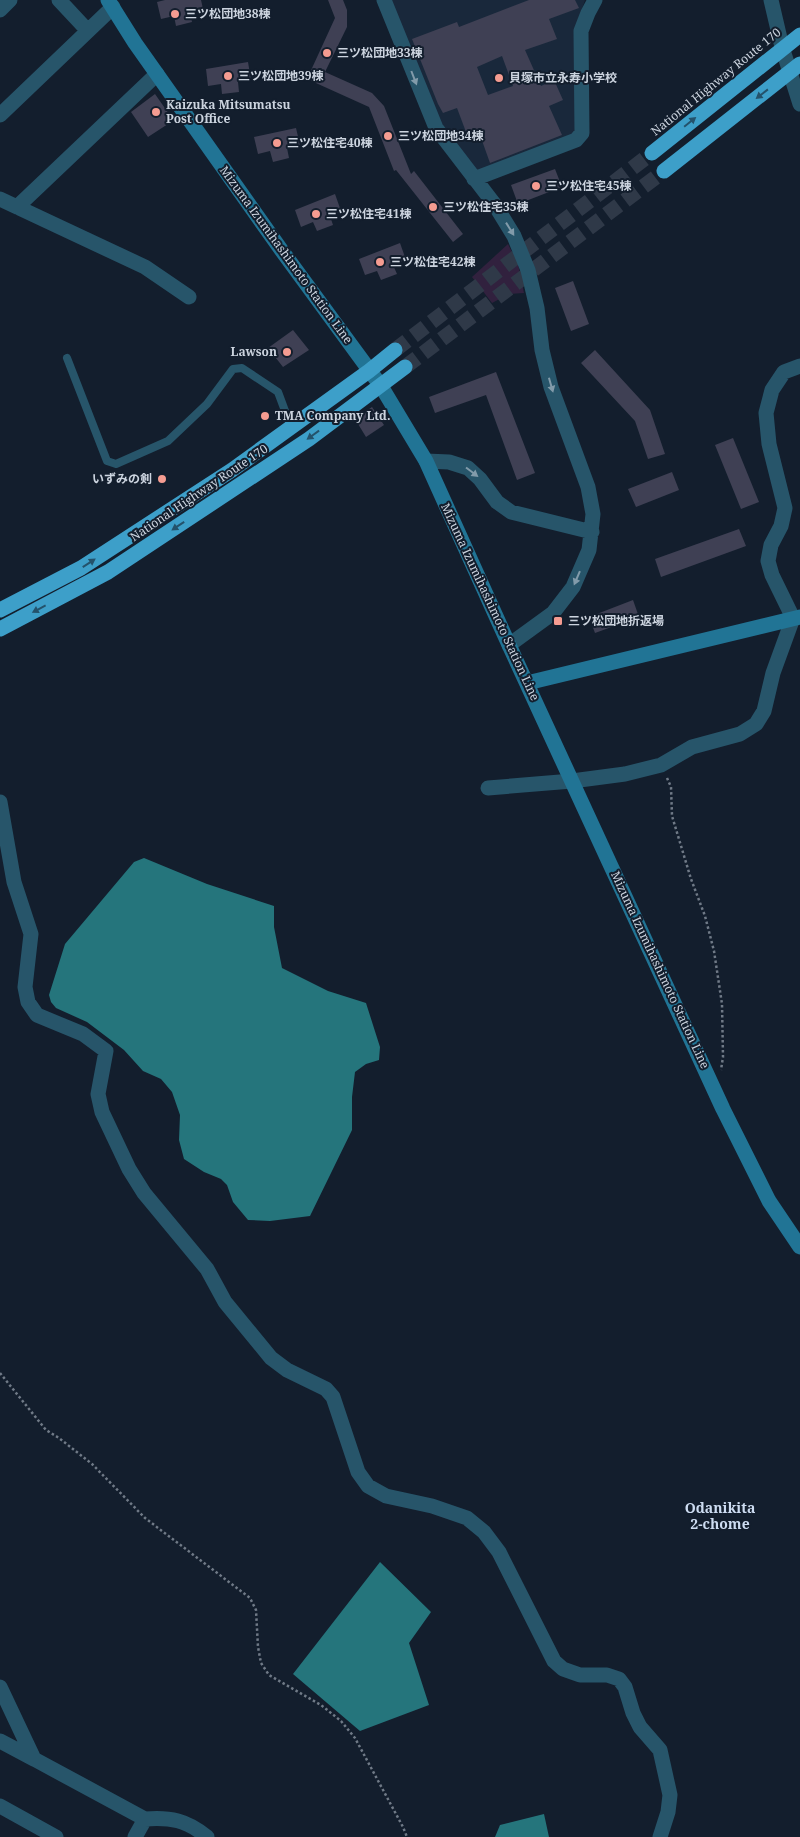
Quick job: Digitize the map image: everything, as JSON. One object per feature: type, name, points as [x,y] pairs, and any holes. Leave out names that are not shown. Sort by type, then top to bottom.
[{"type":"highway","name":"National Highway Route 170","points":[[652,153],[782,47],[800,35]]},
{"type":"highway","points":[[664,171],[795,68]]},
{"type":"highway","name":"National Highway Route 170","points":[[0,610],[81,568],[232,470],[395,350]]},
{"type":"highway","name":"National Highway Route 170","points":[[0,629],[108,572],[309,439],[405,367]]},
{"type":"main road","name":"Mizuma Izumihashimoto Station Line","points":[[110,4],[287,259],[381,386],[426,461],[509,645],[759,1184],[779,1218],[800,1247]]},
{"type":"main road","points":[[527,682],[796,618]]},
{"type":"street","points":[[0,10],[10,0]]},
{"type":"street","points":[[58,0],[88,31]]},
{"type":"street","points":[[384,0],[420,93],[436,128],[495,205],[514,236],[528,270],[537,308],[542,350],[551,387],[588,488],[593,514],[592,532],[589,550],[573,587],[553,614],[509,645]]},
{"type":"street","points":[[474,179],[576,140],[582,133],[581,31],[595,0]]},
{"type":"street","points":[[771,0],[782,47],[795,68],[800,104]]},
{"type":"street","points":[[0,115],[88,31],[110,4]]},
{"type":"street","points":[[17,207],[157,74]]},
{"type":"street","points":[[0,199],[145,267],[189,297]]},
{"type":"street","points":[[488,788],[572,781],[625,774],[661,764],[692,747],[740,734],[756,724],[764,711],[773,673],[796,618],[772,575],[768,561],[771,546],[781,526],[785,508],[769,444],[766,413],[772,390],[784,372],[800,366]]},
{"type":"street","points":[[426,461],[449,462],[468,468],[480,478],[497,502],[511,512],[592,532]]},
{"type":"street","points":[[0,802],[14,882],[30,934],[25,987],[28,1002],[37,1015],[83,1034],[106,1051],[98,1094],[102,1112],[129,1169],[144,1193],[207,1269],[225,1302],[271,1358],[287,1370],[326,1389],[333,1397],[358,1472],[368,1486],[386,1496],[432,1506],[467,1518],[484,1532],[499,1552],[554,1660],[564,1669],[580,1675],[607,1675],[619,1679],[625,1687],[640,1727],[660,1750],[670,1795],[668,1812],[660,1837]]},
{"type":"street","points":[[0,1686],[34,1759]]},
{"type":"street","points":[[0,1741],[144,1819],[163,1818],[182,1821],[207,1837]]},
{"type":"street","points":[[0,1806],[56,1837]]},
{"type":"street","points":[[135,1837],[144,1819]]},
{"type":"lane","points":[[67,358],[107,461],[116,464],[168,441],[207,404],[233,369],[242,368],[278,392],[291,427]]},
{"type":"path","points":[[661,764],[671,787],[672,816],[691,879],[705,916],[714,951],[722,1004],[723,1057]]},
{"type":"path","points":[[0,1373],[46,1430],[92,1464],[145,1518],[250,1598],[256,1610],[261,1663],[269,1675],[300,1691],[321,1705],[341,1721],[356,1738],[407,1837]]},
{"type":"shaded area","name":"貝塚市立永寿小学校","points":[[390,0],[585,0],[576,28],[578,137],[476,173],[449,137],[431,106]]},
{"type":"shaded area","points":[[508,244],[518,264],[524,293],[509,294],[492,303],[472,277]]},
{"type":"shaded area","points":[[144,858],[207,884],[274,906],[274,927],[282,968],[328,991],[366,1003],[380,1047],[379,1060],[366,1064],[355,1072],[352,1097],[352,1130],[310,1216],[270,1221],[248,1220],[233,1202],[227,1185],[221,1179],[204,1172],[184,1159],[179,1140],[180,1115],[172,1092],[161,1079],[143,1071],[124,1050],[87,1022],[56,1008],[51,1002],[49,995],[65,944],[134,862]]},
{"type":"shaded area","points":[[380,1562],[431,1612],[409,1643],[429,1705],[360,1731],[293,1674]]},
{"type":"shaded area","points":[[544,1814],[549,1837],[495,1837],[500,1825]]},
{"type":"building","name":"三ツ松団地38棟","points":[[165,0],[201,0],[203,9],[190,12],[192,22],[176,26],[174,16],[161,19],[157,2]]},
{"type":"building","points":[[328,0],[343,0],[347,10],[347,27],[325,72],[372,93],[384,106],[411,174],[414,171],[463,234],[453,242],[396,170],[394,171],[369,107],[307,79],[335,18]]},
{"type":"building","points":[[529,0],[575,0],[579,8],[549,19],[557,39],[525,50],[541,86],[554,80],[563,100],[549,106],[562,135],[490,163],[480,135],[469,140],[457,108],[443,113],[412,39],[457,22],[459,27]],"holes":[[[502,56],[513,86],[488,95],[477,67]]]},
{"type":"building","name":"三ツ松団地39棟","points":[[248,62],[251,80],[238,82],[239,92],[222,94],[221,84],[208,86],[206,69]]},
{"type":"building","points":[[155,94],[169,114],[166,120],[168,124],[148,137],[131,112]]},
{"type":"building","name":"三ツ松住宅40棟","points":[[296,128],[300,145],[287,148],[289,158],[273,162],[270,151],[258,154],[254,137]]},
{"type":"building","name":"三ツ松住宅45棟","points":[[555,169],[562,187],[518,204],[511,185]]},
{"type":"building","name":"三ツ松住宅41棟","points":[[335,194],[341,211],[330,216],[333,225],[317,231],[313,222],[301,227],[295,210]]},
{"type":"building","name":"三ツ松住宅42棟","points":[[400,243],[406,260],[393,265],[397,274],[381,280],[377,271],[365,275],[359,259]]},
{"type":"building","points":[[573,281],[589,324],[571,331],[555,288]]},
{"type":"building","points":[[293,330],[309,350],[283,367],[268,348]]},
{"type":"building","points":[[595,350],[650,410],[665,454],[648,459],[635,421],[581,363]]},
{"type":"building","points":[[496,372],[535,473],[517,480],[486,395],[435,413],[429,397]]},
{"type":"building","points":[[372,407],[384,425],[366,437],[355,419]]},
{"type":"building","points":[[733,438],[759,502],[741,509],[715,445]]},
{"type":"building","points":[[672,472],[679,490],[636,507],[628,489]]},
{"type":"building","points":[[739,529],[746,546],[661,577],[655,559]]},
{"type":"building","points":[[633,600],[639,617],[595,633],[589,617]]},
{"type":"tunnel","points":[[395,350],[652,153]]},
{"type":"tunnel","points":[[405,367],[664,171]]},
{"type":"place","name":"三ツ松団地38棟","points":[[175,14]]},
{"type":"place","name":"三ツ松団地33棟","points":[[327,53]]},
{"type":"place","name":"三ツ松団地39棟","points":[[228,76]]},
{"type":"place","name":"貝塚市立永寿小学校","points":[[499,78]]},
{"type":"place","name":"Kaizuka Mitsumatsu Post Office","points":[[156,112]]},
{"type":"place","name":"三ツ松団地34棟","points":[[388,136]]},
{"type":"place","name":"三ツ松住宅40棟","points":[[277,143]]},
{"type":"place","name":"三ツ松住宅45棟","points":[[536,186]]},
{"type":"place","name":"三ツ松住宅35棟","points":[[433,207]]},
{"type":"place","name":"三ツ松住宅41棟","points":[[316,214]]},
{"type":"place","name":"三ツ松住宅42棟","points":[[380,262]]},
{"type":"place","name":"Lawson","points":[[287,352]]},
{"type":"place","name":"TMA Company Ltd.","points":[[265,416]]},
{"type":"place","name":"いずみの剣","points":[[162,479]]},
{"type":"place","name":"三ツ松団地折返場","points":[[558,621]]},
{"type":"district","name":"Odanikita 2-chome","points":[[720,1516]]}]
